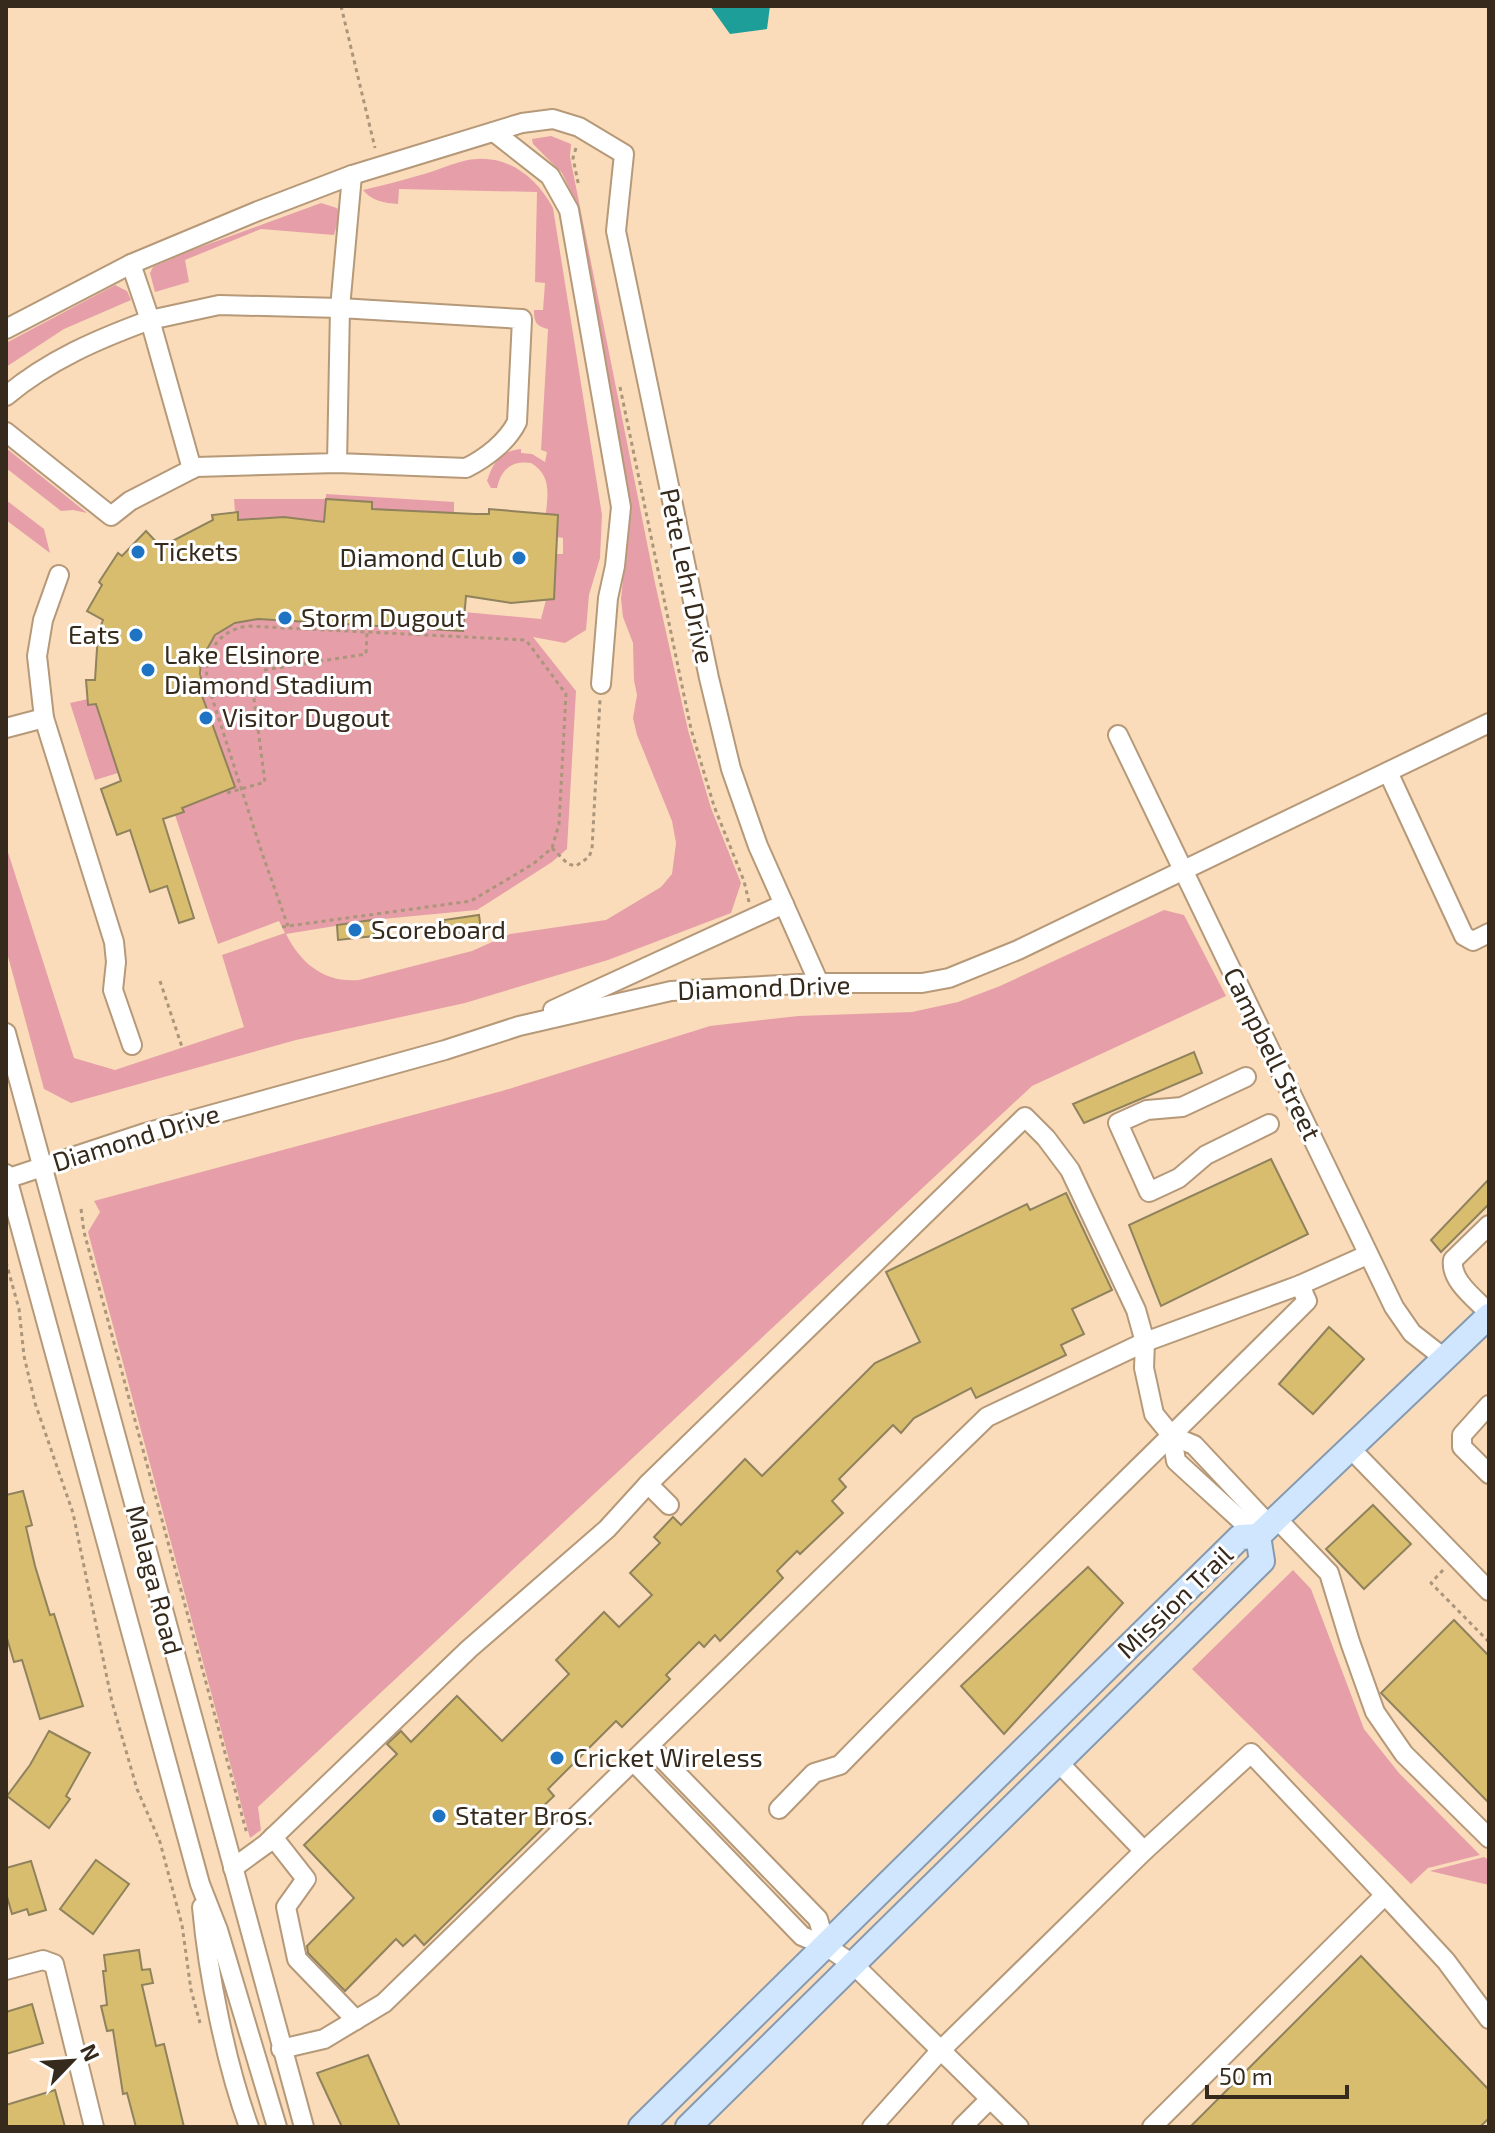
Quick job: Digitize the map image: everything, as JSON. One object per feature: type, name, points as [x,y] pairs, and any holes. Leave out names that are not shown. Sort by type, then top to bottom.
[{"type":"main road","points":[[1268,1526],[1489,1314]]},
{"type":"main road","name":"Mission Trail","points":[[688,2127],[1262,1561],[1268,1526]]},
{"type":"main road","name":"Mission Trail","points":[[641,2127],[1240,1537],[1268,1526]]},
{"type":"street","points":[[6,329],[131,264],[352,175],[522,123],[553,119],[579,127]]},
{"type":"street","name":"Pete Lehr Drive","points":[[579,127],[624,154],[616,231],[709,678],[731,769],[758,846],[819,983]]},
{"type":"street","points":[[494,132],[550,176],[569,210],[621,507],[615,566],[608,598],[601,684]]},
{"type":"street","points":[[337,463],[340,308],[352,175]]},
{"type":"street","points":[[131,264],[192,469]]},
{"type":"street","points":[[6,396],[92,341],[150,320],[219,305],[340,308],[522,319],[517,422],[510,436],[466,468],[337,463],[221,465],[192,469],[130,501],[111,516],[6,432]]},
{"type":"street","points":[[59,575],[43,620],[37,656],[44,718],[114,942],[116,962],[113,990],[132,1045]]},
{"type":"street","points":[[6,728],[44,718]]},
{"type":"street","name":"Diamond Drive","points":[[6,1177],[145,1133],[445,1050],[519,1026],[671,991],[819,983],[893,985],[949,978],[1018,950],[1489,723]]},
{"type":"street","name":"Campbell Street","points":[[1118,735],[1394,1307],[1412,1333],[1444,1358]]},
{"type":"street","points":[[1388,772],[1464,936],[1473,941],[1489,933]]},
{"type":"street","points":[[519,1026],[784,904]]},
{"type":"street","name":"Malaga Road","points":[[6,1033],[304,2127]]},
{"type":"street","points":[[1246,1077],[1182,1107],[1147,1110],[1118,1123],[1149,1192],[1179,1178],[1206,1155],[1269,1124]]},
{"type":"street","points":[[233,1868],[273,1837],[469,1649],[607,1529],[648,1484],[1025,1117],[1070,1170],[1136,1310],[1145,1342],[1144,1368],[1154,1414],[1172,1436],[1176,1461],[1329,1573],[1375,1712],[1404,1754],[1489,1838]]},
{"type":"street","name":"Malaga Road","points":[[6,1177],[200,1884],[218,1930],[277,2127]]},
{"type":"street","points":[[1489,1225],[1453,1260],[1452,1268],[1456,1278],[1489,1314]]},
{"type":"street","points":[[281,2049],[324,2039],[384,2003],[987,1417],[1145,1342],[1300,1285],[1367,1255]]},
{"type":"street","points":[[779,1809],[814,1773],[840,1765],[1307,1301],[1300,1285]]},
{"type":"street","points":[[1489,1405],[1462,1435],[1462,1447],[1489,1474]]},
{"type":"street","points":[[1350,1448],[1489,1591]]},
{"type":"street","points":[[648,1484],[669,1505]]},
{"type":"street","points":[[650,1746],[818,1919],[826,1946]]},
{"type":"street","points":[[872,2127],[940,2051],[1144,1851],[1251,1753],[1446,1961],[1489,2019]]},
{"type":"street","points":[[634,1762],[802,1936],[826,1946],[854,1965],[1019,2127]]},
{"type":"street","points":[[1059,1763],[1144,1851]]},
{"type":"street","points":[[273,1837],[306,1879],[286,1907],[297,1959],[356,2020]]},
{"type":"street","points":[[200,1884],[208,1954],[228,2054],[249,2127]]},
{"type":"street","points":[[1152,2127],[1385,1895]]},
{"type":"street","points":[[6,1970],[43,1960],[54,1964],[94,2127]]},
{"type":"street","points":[[962,2127],[990,2099]]},
{"type":"path","points":[[341,6],[379,168]]},
{"type":"path","points":[[579,127],[573,158],[581,195]]},
{"type":"path","points":[[618,375],[691,729],[714,806],[744,881],[749,902]]},
{"type":"path","points":[[282,927],[471,901],[533,864],[552,848],[559,824],[566,694],[526,640],[247,626],[232,630],[216,642],[205,668],[207,682],[288,926]]},
{"type":"path","points":[[264,670],[366,654],[367,632]]},
{"type":"path","points":[[227,793],[265,782],[252,684]]},
{"type":"path","points":[[552,848],[568,864],[576,866],[589,857],[592,849],[601,684]]},
{"type":"path","points":[[160,981],[182,1047]]},
{"type":"path","points":[[81,1209],[84,1232],[247,1834]]},
{"type":"path","points":[[6,1262],[19,1309],[24,1356],[35,1403],[73,1513],[112,1702],[137,1789],[160,1842],[182,1925],[191,1990],[202,2033]]},
{"type":"path","points":[[1448,1564],[1431,1583],[1489,1642]]},
{"type":"shaded area","points":[[551,136],[571,144],[570,157],[655,583],[688,730],[711,808],[741,883],[731,913],[608,960],[465,1003],[296,1040],[71,1103],[44,1089],[6,949],[6,846],[74,1058],[115,1070],[244,1027],[222,955],[285,933],[279,921],[218,944],[175,815],[182,808],[234,787],[200,690],[205,687],[201,674],[202,661],[212,640],[232,625],[258,619],[463,631],[464,612],[541,619],[546,600],[554,599],[556,554],[563,554],[563,538],[557,537],[558,515],[546,513],[547,492],[542,473],[531,463],[518,463],[504,471],[497,488],[491,488],[487,481],[495,463],[508,452],[521,449],[521,453],[532,454],[545,462],[547,452],[541,450],[548,329],[538,325],[534,314],[534,310],[543,310],[545,283],[535,282],[537,192],[399,189],[398,204],[379,201],[363,190],[460,162],[489,159],[515,167],[545,195],[553,208],[602,515],[600,558],[589,595],[586,630],[565,643],[533,637],[576,691],[567,849],[477,910],[372,920],[286,934],[299,954],[315,969],[335,978],[359,980],[472,951],[510,934],[606,920],[661,887],[672,874],[676,843],[672,821],[633,718],[637,695],[633,643],[623,617],[621,599],[628,531],[626,491],[609,381],[572,194],[562,173],[533,144],[532,139]]},
{"type":"shaded area","points":[[321,203],[337,208],[340,214],[334,235],[261,229],[185,260],[189,282],[155,292],[150,273],[153,267]]},
{"type":"shaded area","points":[[115,285],[127,291],[131,300],[64,329],[6,367],[6,343]]},
{"type":"shaded area","points":[[6,448],[87,513],[61,511],[6,468]]},
{"type":"shaded area","points":[[326,494],[454,502],[454,513],[372,509],[372,502],[324,522],[284,517],[238,520],[238,513],[235,512],[234,499],[326,499]]},
{"type":"shaded area","points":[[6,500],[44,529],[50,553],[6,520]]},
{"type":"shaded area","points":[[88,699],[88,705],[96,705],[118,773],[95,780],[70,703]]},
{"type":"shaded area","points":[[1164,910],[1184,915],[1226,996],[1032,1086],[258,1807],[261,1830],[250,1838],[88,1232],[100,1212],[94,1201],[502,1091],[710,1026],[798,1016],[912,1012],[958,1002],[1000,986]]},
{"type":"shaded area","points":[[1293,1570],[1311,1589],[1364,1729],[1399,1773],[1480,1855],[1428,1868],[1411,1884],[1192,1669]]},
{"type":"shaded area","points":[[1484,1857],[1489,1860],[1489,1885],[1430,1871]]},
{"type":"water","points":[[710,6],[770,6],[767,29],[730,34]]},
{"type":"building","name":"Lake Elsinore Diamond Stadium","points":[[326,499],[372,502],[372,509],[489,514],[489,509],[558,515],[554,599],[511,603],[466,596],[463,631],[258,619],[235,623],[215,635],[201,660],[200,674],[204,688],[200,690],[235,787],[163,819],[194,918],[179,923],[167,886],[150,892],[130,830],[117,835],[101,789],[121,781],[96,704],[88,705],[86,680],[95,680],[98,633],[103,620],[87,611],[102,585],[99,582],[118,553],[122,556],[146,531],[161,547],[213,520],[212,515],[238,512],[238,520],[284,517],[324,522]]},
{"type":"building","points":[[479,915],[481,930],[446,935],[444,920]]},
{"type":"building","name":"Scoreboard","points":[[372,920],[374,936],[338,940],[337,925]]},
{"type":"building","points":[[1194,1052],[1202,1073],[1084,1123],[1073,1104]]},
{"type":"building","points":[[1271,1159],[1308,1234],[1161,1306],[1129,1225]]},
{"type":"building","points":[[1489,1179],[1489,1204],[1441,1252],[1431,1240]]},
{"type":"building","points":[[1066,1193],[1112,1290],[1072,1309],[1084,1334],[1061,1345],[1066,1355],[976,1398],[971,1388],[914,1418],[901,1433],[893,1425],[839,1479],[846,1487],[832,1501],[843,1513],[800,1554],[797,1551],[777,1571],[783,1578],[720,1641],[715,1635],[704,1647],[699,1642],[666,1675],[670,1679],[622,1727],[616,1721],[548,1789],[554,1796],[538,1811],[549,1822],[424,1945],[415,1935],[403,1946],[396,1939],[345,1991],[308,1953],[307,1946],[354,1898],[304,1845],[397,1754],[387,1744],[401,1731],[411,1742],[457,1696],[502,1741],[569,1674],[556,1660],[604,1612],[619,1627],[652,1595],[630,1573],[660,1543],[654,1537],[673,1517],[681,1525],[745,1459],[762,1476],[875,1363],[920,1342],[886,1272],[1027,1204],[1030,1210]]},
{"type":"building","points":[[1329,1327],[1364,1359],[1313,1414],[1279,1384]]},
{"type":"building","points":[[23,1491],[32,1525],[26,1527],[35,1566],[50,1615],[54,1614],[83,1706],[40,1719],[22,1660],[14,1662],[6,1635],[6,1495]]},
{"type":"building","points":[[1373,1505],[1411,1544],[1364,1589],[1326,1549]]},
{"type":"building","points":[[1088,1567],[1123,1603],[1004,1734],[961,1686]]},
{"type":"building","points":[[1454,1620],[1489,1656],[1489,1803],[1381,1693]]},
{"type":"building","points":[[49,1731],[90,1753],[66,1796],[70,1799],[49,1828],[7,1796],[30,1765]]},
{"type":"building","points":[[96,1860],[129,1884],[93,1934],[60,1909]]},
{"type":"building","points":[[31,1861],[46,1910],[29,1915],[27,1909],[12,1914],[6,1893],[6,1868]]},
{"type":"building","points":[[139,1950],[142,1970],[150,1969],[153,1983],[142,1985],[156,2046],[164,2044],[184,2127],[136,2127],[127,2093],[123,2094],[113,2030],[107,2031],[101,2006],[107,2005],[104,1955]]},
{"type":"building","points":[[1361,1956],[1489,2090],[1489,2118],[1480,2127],[1190,2127]]},
{"type":"building","points":[[32,2004],[43,2043],[6,2054],[6,2012]]},
{"type":"building","points":[[368,2055],[400,2127],[342,2127],[317,2073]]},
{"type":"building","points":[[55,2090],[65,2127],[6,2127],[6,2105]]},
{"type":"place","name":"Tickets","points":[[138,552]]},
{"type":"place","name":"Diamond Club","points":[[519,558]]},
{"type":"place","name":"Storm Dugout","points":[[285,618]]},
{"type":"place","name":"Eats","points":[[136,635]]},
{"type":"place","name":"Lake Elsinore Diamond Stadium","points":[[148,670]]},
{"type":"place","name":"Visitor Dugout","points":[[206,718]]},
{"type":"place","name":"Scoreboard","points":[[355,930]]},
{"type":"place","name":"Cricket Wireless","points":[[557,1758]]},
{"type":"place","name":"Stater Bros.","points":[[439,1816]]}]
